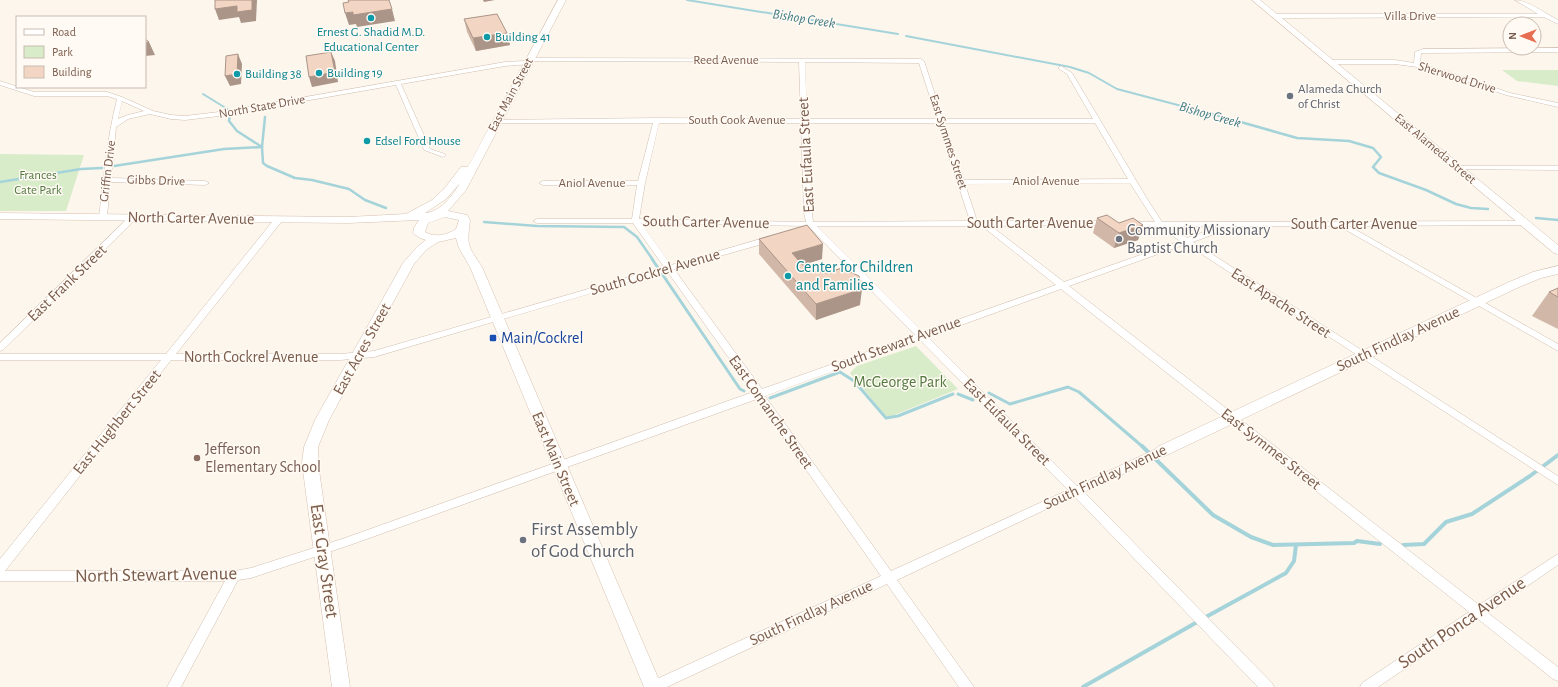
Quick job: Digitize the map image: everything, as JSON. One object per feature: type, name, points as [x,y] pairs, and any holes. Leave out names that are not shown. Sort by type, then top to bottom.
[{"type":"street","name":"East Main Street","points":[[418,231],[425,220],[435,216],[449,205],[461,190],[562,0]]},
{"type":"street","name":"East Alameda Street","points":[[1256,0],[1558,251]]},
{"type":"street","points":[[1517,0],[1558,22]]},
{"type":"street","name":"Villa Drive","points":[[1275,16],[1546,16]]},
{"type":"street","points":[[1417,65],[1416,56],[1418,52],[1423,51],[1558,50]]},
{"type":"street","name":"East Eufaula Street","points":[[802,60],[808,213],[810,224],[1075,490],[1267,687]]},
{"type":"street","name":"Reed Avenue","points":[[529,61],[921,61]]},
{"type":"street","name":"North State Drive","points":[[0,83],[34,94],[94,93],[120,98],[152,112],[179,118],[198,117],[529,61]]},
{"type":"street","name":"East Symmes Street","points":[[921,61],[960,182],[978,222],[1063,285],[1558,676]]},
{"type":"street","name":"Sherwood Drive","points":[[1330,62],[1399,62],[1417,65],[1444,72],[1508,94],[1558,105]]},
{"type":"street","name":"East Apache Street","points":[[1061,68],[1069,73],[1160,224],[1556,479]]},
{"type":"street","points":[[398,83],[427,150],[443,155]]},
{"type":"street","name":"Griffin Drive","points":[[103,217],[113,126],[120,98]]},
{"type":"street","name":"Griffin Drive","points":[[113,126],[121,120],[134,115],[152,112]]},
{"type":"street","points":[[635,221],[640,183],[657,120]]},
{"type":"street","name":"South Cook Avenue","points":[[497,121],[1097,121]]},
{"type":"street","points":[[395,219],[420,212],[443,198],[487,139]]},
{"type":"street","points":[[1457,168],[1558,168]]},
{"type":"street","name":"Gibbs Drive","points":[[106,180],[205,183]]},
{"type":"street","name":"Aniol Avenue","points":[[960,182],[1133,181]]},
{"type":"street","name":"Aniol Avenue","points":[[543,183],[640,183]]},
{"type":"street","name":"East Main Street","points":[[459,215],[458,205],[461,190]]},
{"type":"street","name":"North Carter Avenue","points":[[0,216],[381,220],[446,214],[459,215]]},
{"type":"street","points":[[437,239],[458,233],[464,228],[465,220],[459,215]]},
{"type":"street","name":"East Frank Street","points":[[0,348],[134,217]]},
{"type":"street","name":"East Hughbert Street","points":[[0,568],[279,219]]},
{"type":"street","name":"North Carter Avenue","points":[[381,220],[410,224],[423,236],[437,239]]},
{"type":"street","name":"South Carter Avenue","points":[[537,221],[810,224],[978,222],[1160,224],[1524,223]]},
{"type":"street","name":"East Comanche Street","points":[[635,221],[667,269],[967,687]]},
{"type":"street","points":[[792,233],[810,224]]},
{"type":"street","name":"South Stewart Avenue","points":[[558,466],[1234,224]]},
{"type":"street","points":[[1341,224],[1558,348]]},
{"type":"street","name":"East Main Street","points":[[464,228],[460,234],[461,242],[476,267],[558,466],[653,687]]},
{"type":"street","name":"East Acres Street","points":[[409,263],[410,254],[418,231]]},
{"type":"street","name":"South Cockrel Avenue","points":[[497,318],[778,237]]},
{"type":"street","points":[[437,239],[468,254]]},
{"type":"street","name":"East Acres Street","points":[[315,436],[409,263],[422,248],[437,239]]},
{"type":"street","name":"South Findlay Avenue","points":[[653,687],[887,577],[1145,459],[1363,355],[1538,274],[1558,270]]},
{"type":"street","name":"North Cockrel Avenue","points":[[0,357],[358,356],[374,354],[497,318]]},
{"type":"street","name":"East Gray Street","points":[[315,436],[311,447],[310,463],[341,687]]},
{"type":"street","name":"North Stewart Avenue","points":[[0,576],[234,576],[250,574],[558,466]]},
{"type":"street","name":"South Ponca Avenue","points":[[1367,687],[1558,559]]},
{"type":"street","points":[[174,687],[234,576]]},
{"type":"green space","points":[[1502,70],[1558,70],[1558,86],[1517,81]]},
{"type":"green space","name":"Frances Cate Park","points":[[0,154],[84,155],[66,211],[0,211]]},
{"type":"green space","name":"McGeorge Park","points":[[916,346],[958,389],[892,416],[886,416],[850,373],[857,366]]},
{"type":"building","points":[[215,0],[252,0],[252,10],[237,12],[237,6],[215,9]]},
{"type":"building","points":[[348,0],[389,0],[392,9],[353,15],[353,12],[345,13],[343,3],[349,2]]},
{"type":"building","points":[[497,14],[507,33],[473,38],[464,19]]},
{"type":"building","points":[[331,52],[335,72],[309,77],[306,56]]},
{"type":"building","points":[[238,54],[237,74],[225,76],[226,56]]},
{"type":"building","points":[[1107,215],[1119,223],[1133,218],[1143,225],[1119,233],[1097,218]]},
{"type":"building","points":[[807,225],[823,244],[792,253],[807,270],[827,273],[842,268],[859,276],[862,289],[816,304],[759,239]]},
{"type":"building","points":[[1558,288],[1558,297],[1549,292]]},
{"type":"waterway","name":"Bishop Creek","points":[[687,0],[898,34]]},
{"type":"waterway","name":"Bishop Creek","points":[[906,36],[1070,67],[1089,73],[1117,89],[1212,114]]},
{"type":"waterway","points":[[203,94],[229,110]]},
{"type":"waterway","name":"Bishop Creek","points":[[1209,113],[1297,138],[1349,141],[1373,148],[1381,157],[1373,167],[1379,173],[1426,190],[1456,204],[1471,208],[1488,209]]},
{"type":"waterway","points":[[230,115],[229,121],[237,131],[262,147]]},
{"type":"waterway","points":[[262,147],[265,117]]},
{"type":"waterway","points":[[114,166],[224,149],[262,147]]},
{"type":"waterway","points":[[262,147],[263,163],[267,166],[295,178],[312,180],[349,189],[365,200],[386,208]]},
{"type":"waterway","points":[[0,182],[81,169],[102,168]]},
{"type":"waterway","name":"Bishop Creek","points":[[1536,218],[1558,220]]},
{"type":"waterway","points":[[484,222],[537,226],[624,227],[637,237],[653,260]]},
{"type":"waterway","points":[[652,259],[740,389],[744,391]]},
{"type":"waterway","points":[[770,398],[840,372],[854,381],[886,418],[898,416],[953,394]]},
{"type":"waterway","points":[[989,393],[1010,404],[1068,387],[1079,392],[1143,447]]},
{"type":"waterway","points":[[958,394],[973,400]]},
{"type":"waterway","points":[[1142,446],[1213,515],[1251,537],[1273,545],[1354,543],[1357,541],[1380,544]]},
{"type":"waterway","points":[[1403,545],[1424,544],[1446,522],[1472,514],[1530,476],[1558,455]]},
{"type":"waterway","points":[[1204,618],[1286,573],[1294,561],[1296,545]]},
{"type":"waterway","points":[[1083,687],[1199,621]]},
{"type":"place","name":"Ernest G. Shadid M.D. Educational Center","points":[[371,18]]},
{"type":"place","name":"Building 41","points":[[487,37]]},
{"type":"place","name":"Building 19","points":[[319,73]]},
{"type":"place","name":"Building 38","points":[[237,74]]},
{"type":"place","name":"Alameda Church of Christ","points":[[1290,96]]},
{"type":"place","name":"Edsel Ford House","points":[[367,141]]},
{"type":"place","name":"Community Missionary Baptist Church","points":[[1119,239]]},
{"type":"place","name":"Center for Children and Families","points":[[788,276]]},
{"type":"place","name":"Main/Cockrel","points":[[493,338]]},
{"type":"place","name":"Jefferson Elementary School","points":[[197,458]]},
{"type":"place","name":"First Assembly of God Church","points":[[523,540]]}]
